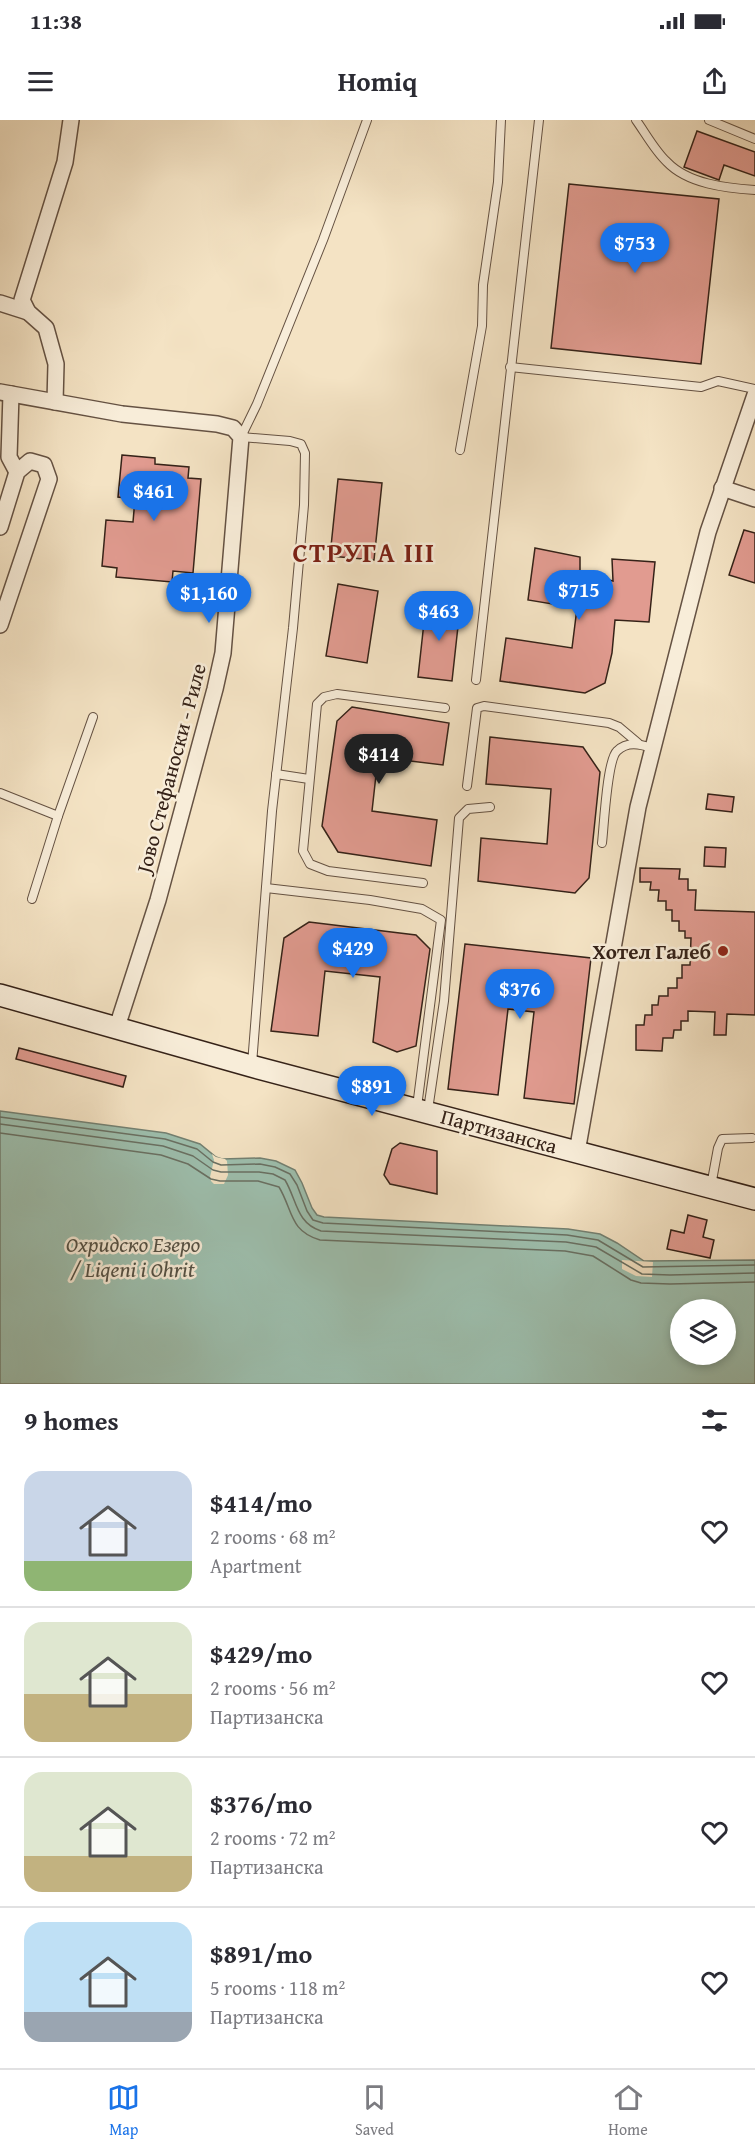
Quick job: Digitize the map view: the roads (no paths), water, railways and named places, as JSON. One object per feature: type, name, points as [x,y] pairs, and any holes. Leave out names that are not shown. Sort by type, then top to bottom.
[{"type":"main road","name":"Партизанска","points":[[0,995],[251,1066],[755,1199]]},
{"type":"street","points":[[56,402],[56,364],[46,328],[28,312],[22,300],[64,162],[71,120]]},
{"type":"street","points":[[0,303],[28,312]]},
{"type":"street","points":[[17,472],[9,457],[6,393],[122,414],[217,424],[233,428],[241,437]]},
{"type":"street","points":[[577,1152],[638,807],[645,746],[684,632],[708,532],[755,394]]},
{"type":"street","name":"Јово Стефаноски - Риле","points":[[117,1027],[158,900],[223,653],[241,437]]},
{"type":"street","points":[[0,527],[17,472],[30,461],[44,465],[49,479],[0,625]]},
{"type":"street","points":[[722,488],[755,499]]},
{"type":"lane","points":[[251,1066],[276,774],[304,505],[305,453],[301,444],[290,441],[241,437],[257,404],[314,262],[367,120]]},
{"type":"lane","points":[[460,450],[482,326],[483,285],[498,182],[501,120]]},
{"type":"lane","points":[[476,680],[538,120]]},
{"type":"lane","points":[[636,120],[667,163],[674,168],[694,179],[728,188],[755,190]]},
{"type":"lane","points":[[709,120],[755,140]]},
{"type":"lane","points":[[510,367],[701,387],[718,381],[755,390]]},
{"type":"lane","points":[[423,883],[328,871],[310,864],[303,851],[317,704],[324,697],[337,694],[445,708]]},
{"type":"lane","points":[[467,786],[477,708],[484,706],[609,723],[619,727],[645,746]]},
{"type":"lane","points":[[32,899],[93,717]]},
{"type":"lane","points":[[602,843],[610,764],[616,751],[629,745],[645,746]]},
{"type":"lane","points":[[276,774],[309,779]]},
{"type":"lane","points":[[0,792],[58,816]]},
{"type":"lane","points":[[422,1110],[444,1001],[459,818],[468,809],[490,807]]},
{"type":"lane","points":[[266,888],[370,900],[422,909],[441,920],[422,1110]]},
{"type":"lane","points":[[710,1187],[718,1148],[723,1139],[753,1138]]},
{"type":"water","name":"Охридско Езеро / Liqeni i Ohrit","points":[[0,1111],[166,1133],[200,1144],[222,1159],[260,1158],[276,1161],[295,1170],[312,1208],[317,1215],[324,1217],[568,1229],[600,1234],[644,1261],[755,1260],[755,1384],[0,1384]]},
{"type":"place","name":"Хотел Галеб","points":[[723,951]]},
{"type":"district","name":"СТРУГА III","points":[[364,552]]}]
